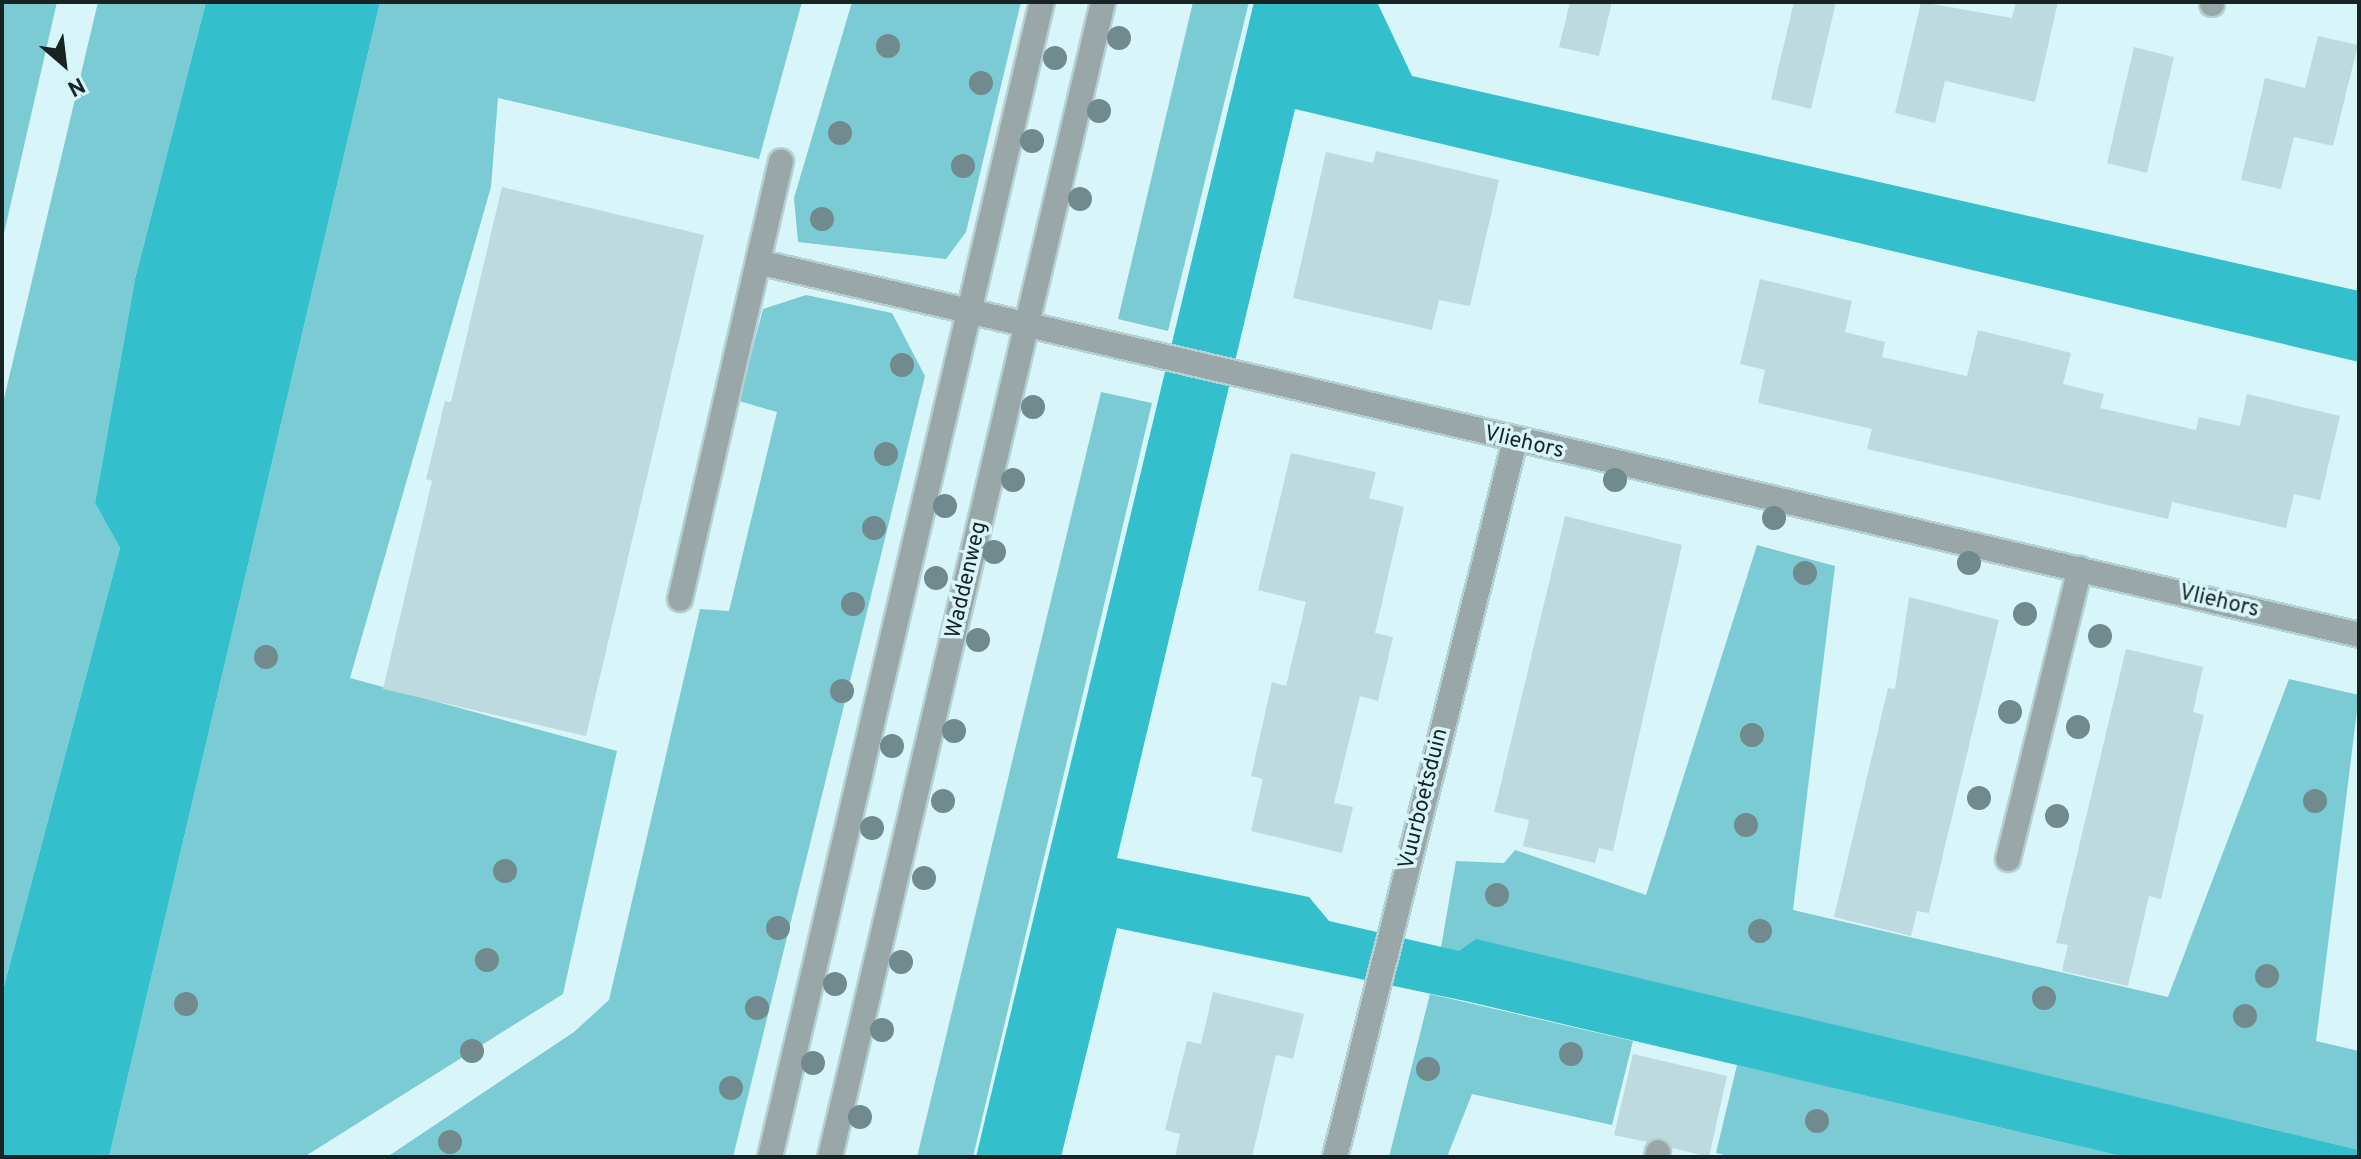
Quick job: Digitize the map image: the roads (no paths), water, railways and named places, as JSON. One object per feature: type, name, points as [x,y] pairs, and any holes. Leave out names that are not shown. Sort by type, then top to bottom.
[{"type":"street","points":[[770,1157],[1042,2]]},
{"type":"street","name":"Waddenweg","points":[[830,1157],[1103,2]]},
{"type":"street","points":[[680,599],[781,161]]},
{"type":"street","name":"Vliehors","points":[[758,262],[969,316],[2359,635]]},
{"type":"street","name":"Vuurboetsduin","points":[[1335,1157],[1515,441]]},
{"type":"street","points":[[2008,859],[2080,569]]}]
